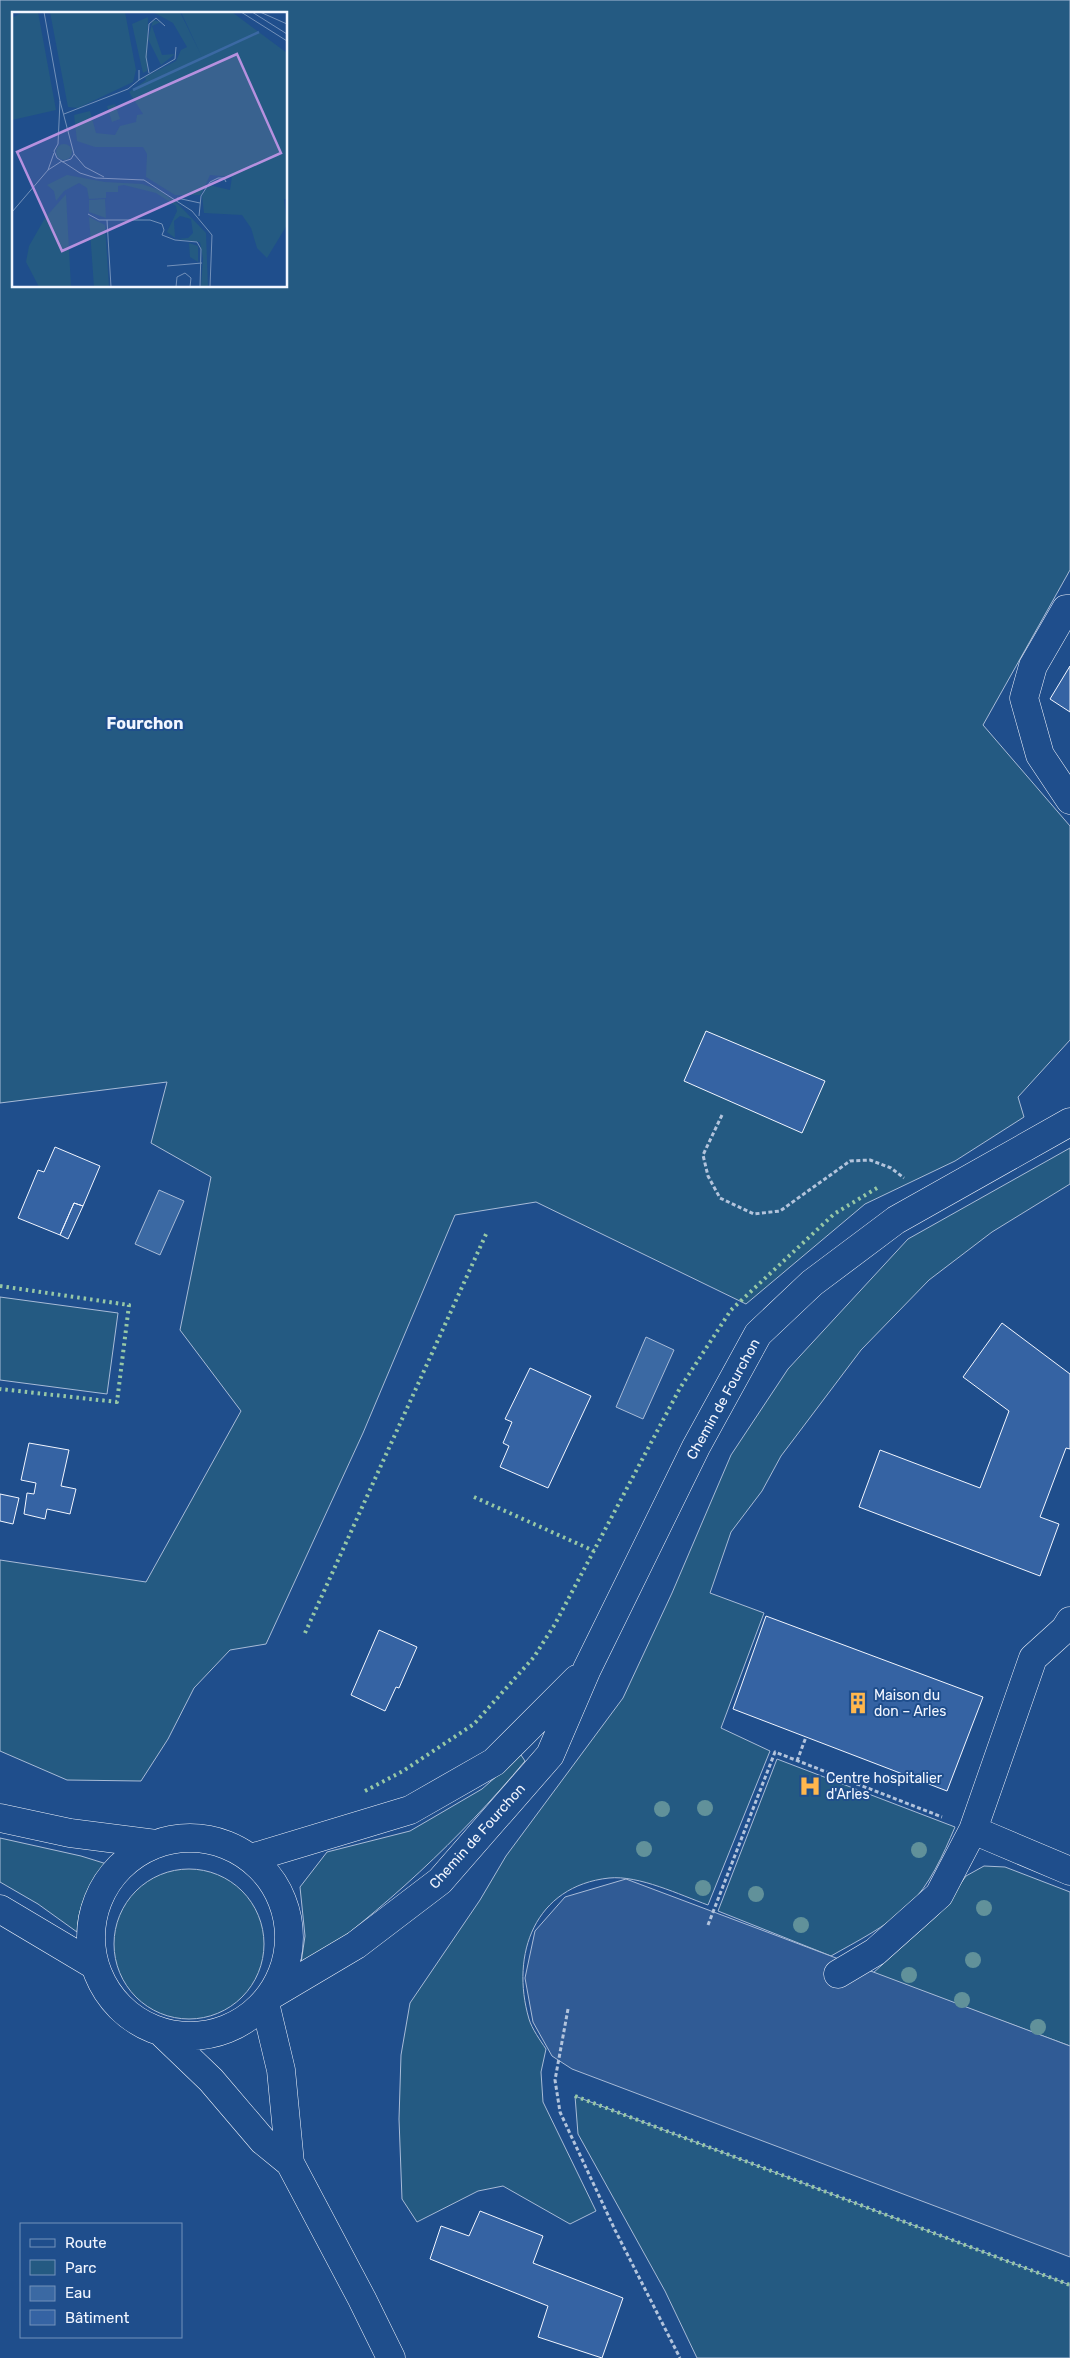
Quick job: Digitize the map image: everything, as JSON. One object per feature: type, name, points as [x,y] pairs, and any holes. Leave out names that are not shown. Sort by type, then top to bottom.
[{"type":"street","points":[[1070,609],[1066,609],[1033,666],[1024,698],[1040,755],[1070,800]]},
{"type":"street","points":[[1037,1141],[1070,1100]]},
{"type":"street","name":"Chemin de Fourchon","points":[[268,1999],[284,1969],[289,1939],[286,1908],[272,1881],[251,1858],[222,1843],[189,1837],[156,1844],[130,1858],[109,1879],[96,1906],[90,1935],[94,1965],[104,1988],[119,2008],[139,2023],[162,2033],[190,2037],[218,2033],[244,2021],[268,1999],[356,1946],[440,1881],[550,1755],[587,1669],[696,1447],[758,1334],[812,1283],[896,1220],[1070,1122]]},
{"type":"street","points":[[838,1974],[875,1952],[939,1895],[973,1830],[1033,1658],[1065,1629],[1070,1621]]},
{"type":"street","name":"Chemin de Fourchon","points":[[251,1858],[410,1810],[494,1762],[587,1669]]},
{"type":"street","name":"Chemin de Fourchon","points":[[0,1818],[70,1833],[156,1844]]},
{"type":"street","points":[[973,1830],[1070,1871]]},
{"type":"street","points":[[0,1909],[94,1965]]},
{"type":"street","points":[[268,1999],[280,2070],[290,2163],[362,2298],[391,2358]]},
{"type":"street","points":[[162,2033],[211,2080],[263,2141],[290,2163]]},
{"type":"path","points":[[722,1115],[703,1155],[708,1176],[720,1198],[754,1214],[780,1210],[850,1161],[870,1160],[891,1168],[931,1201]]},
{"type":"path","points":[[797,1761],[806,1737]]},
{"type":"path","points":[[708,1925],[775,1752],[973,1830]]},
{"type":"path","points":[[568,2009],[555,2080],[560,2112],[615,2230],[680,2358]]},
{"type":"green space","points":[[0,0],[1070,0],[1070,570],[983,725],[1070,826],[1070,1040],[1018,1097],[1024,1117],[955,1161],[865,1204],[746,1304],[536,1202],[455,1215],[363,1433],[266,1644],[230,1650],[194,1688],[168,1739],[141,1781],[67,1780],[0,1751],[0,1560],[146,1582],[241,1411],[180,1330],[211,1177],[151,1143],[167,1082],[0,1103]]},
{"type":"green space","points":[[1070,1148],[1070,1184],[992,1232],[929,1280],[861,1350],[781,1456],[762,1491],[731,1532],[710,1593],[764,1613],[721,1728],[770,1751],[708,1905],[646,1883],[621,1878],[609,1878],[584,1884],[563,1894],[546,1909],[534,1927],[526,1948],[523,1971],[524,1995],[530,2023],[546,2049],[541,2072],[543,2102],[596,2211],[570,2224],[503,2186],[478,2191],[417,2222],[402,2199],[399,2119],[401,2055],[410,2003],[480,1900],[506,1856],[623,1698],[672,1593],[731,1455],[788,1369],[908,1239]]},
{"type":"green space","points":[[0,1297],[118,1313],[107,1394],[0,1380]]},
{"type":"green space","points":[[521,1755],[525,1761],[447,1846],[391,1898],[300,1970],[305,1936],[300,1887],[327,1852],[410,1831],[482,1789]]},
{"type":"green space","points":[[777,1759],[955,1827],[941,1859],[916,1898],[881,1927],[831,1956],[718,1911]]},
{"type":"green space","points":[[0,1838],[81,1856],[110,1865],[86,1896],[80,1911],[77,1932],[38,1904],[0,1882]]},
{"type":"green space","points":[[984,1866],[1005,1867],[1070,1892],[1070,2046],[873,1973],[939,1914],[966,1876]]},
{"type":"green space","points":[[189,1869],[204,1870],[218,1875],[242,1891],[258,1915],[263,1929],[263,1959],[258,1973],[242,1997],[218,2013],[204,2018],[189,2019],[174,2018],[160,2013],[136,1997],[120,1973],[115,1959],[114,1944],[115,1929],[120,1915],[136,1891],[160,1875],[174,1870]]},
{"type":"green space","points":[[575,2096],[1070,2285],[1070,2358],[697,2358],[665,2291],[578,2134]]},
{"type":"shaded area","points":[[626,1879],[1070,2046],[1070,2257],[572,2069],[552,2056],[533,2022],[525,1978],[535,1931],[565,1897]]},
{"type":"water","points":[[159,1190],[184,1201],[160,1255],[135,1244]]},
{"type":"water","points":[[646,1337],[674,1350],[643,1419],[616,1407]]},
{"type":"building","points":[[1070,666],[1070,712],[1050,699]]},
{"type":"building","points":[[706,1031],[825,1081],[802,1133],[684,1081]]},
{"type":"building","points":[[55,1147],[100,1166],[83,1206],[74,1203],[60,1235],[18,1218],[38,1170],[44,1172]]},
{"type":"building","points":[[74,1203],[83,1206],[68,1239],[60,1235]]},
{"type":"building","points":[[1002,1323],[1070,1374],[1070,1449],[1066,1448],[1040,1517],[1059,1524],[1040,1576],[859,1507],[880,1450],[980,1488],[1009,1411],[963,1377]]},
{"type":"building","points":[[530,1368],[591,1396],[548,1488],[500,1467],[509,1446],[503,1443],[512,1422],[505,1419]]},
{"type":"building","points":[[29,1443],[69,1450],[61,1486],[76,1489],[70,1514],[47,1509],[45,1519],[24,1514],[27,1493],[34,1494],[36,1483],[21,1480]]},
{"type":"building","points":[[0,1494],[19,1498],[13,1524],[0,1521]]},
{"type":"building","name":"Maison du don – Arles","points":[[766,1616],[983,1697],[947,1791],[733,1709]]},
{"type":"building","points":[[379,1630],[417,1647],[399,1688],[396,1687],[385,1711],[351,1695]]},
{"type":"building","points":[[480,2211],[543,2236],[533,2263],[623,2298],[602,2358],[538,2337],[548,2306],[430,2259],[441,2226],[469,2236]]},
{"type":"hedge","points":[[365,1791],[403,1771],[474,1724],[534,1657],[555,1624],[680,1388],[731,1310],[834,1214],[877,1188]]},
{"type":"hedge","points":[[305,1633],[487,1232]]},
{"type":"hedge","points":[[0,1286],[129,1305],[117,1402],[0,1389]]},
{"type":"hedge","points":[[474,1497],[594,1551]]},
{"type":"hedge","points":[[575,2096],[1070,2285]]},
{"type":"place","name":"Maison du don – Arles","points":[[858,1703]]},
{"type":"place","name":"Centre hospitalier d'Arles","points":[[810,1786]]},
{"type":"district","name":"Fourchon","points":[[145,723]]}]
